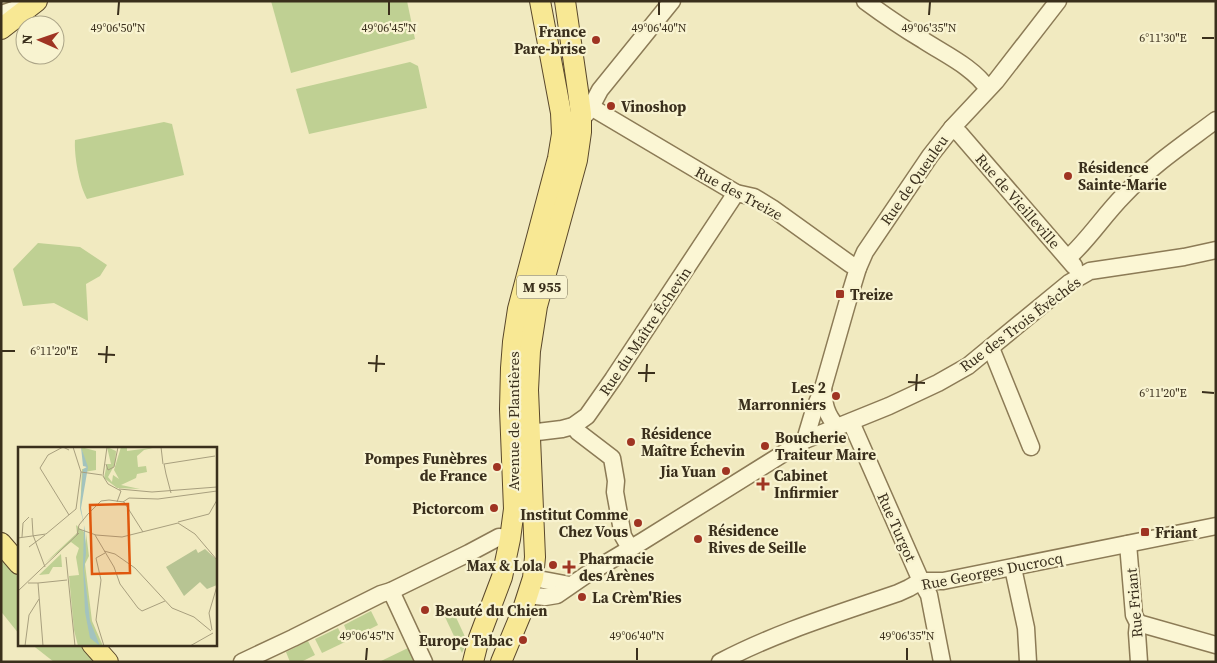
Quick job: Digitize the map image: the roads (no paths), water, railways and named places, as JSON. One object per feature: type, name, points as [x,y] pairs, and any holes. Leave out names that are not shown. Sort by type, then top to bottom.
[{"type":"main road","name":"Avenue de Plantières","points":[[473,662],[502,577],[510,538],[514,509],[510,409],[513,342],[518,309],[558,158],[562,134],[540,1]]},
{"type":"main road","name":"Avenue de Plantières","points":[[501,662],[530,586],[535,557],[528,390],[533,330],[537,306],[577,160],[586,111],[578,91],[565,1]]},
{"type":"main road","points":[[1,29],[36,2]]},
{"type":"main road","points":[[1,543],[18,563]]},
{"type":"main road","points":[[502,577],[530,586]]},
{"type":"main road","points":[[94,646],[108,662]]},
{"type":"street","points":[[586,111],[600,90],[672,1]]},
{"type":"street","points":[[865,1],[971,71],[988,89]]},
{"type":"street","name":"Rue de Queuleu","points":[[805,440],[823,388],[858,268],[865,252],[906,190],[952,128],[996,81],[1058,1]]},
{"type":"street","points":[[1,14],[36,2]]},
{"type":"street","points":[[578,91],[600,90]]},
{"type":"street","name":"Rue des Treize","points":[[586,111],[736,193],[754,197],[858,268]]},
{"type":"street","points":[[1068,258],[1078,249],[1123,195],[1154,167],[1216,120]]},
{"type":"street","name":"Rue de Vieilleville","points":[[952,128],[960,134],[1082,276]]},
{"type":"street","name":"Rue du Maître Échevin","points":[[574,426],[588,416],[736,193]]},
{"type":"street","name":"Rue des Trois Évêchés","points":[[805,440],[844,425],[938,383],[968,366],[1069,284],[1090,271],[1184,257],[1216,250]]},
{"type":"street","points":[[990,348],[1031,448]]},
{"type":"street","name":"Rue de Queuleu","points":[[823,388],[827,412],[844,425]]},
{"type":"street","name":"Rue Turgot","points":[[844,425],[921,581],[928,591],[942,662]]},
{"type":"street","points":[[529,433],[574,426],[578,432],[612,458],[616,481],[615,492],[623,536],[630,548]]},
{"type":"street","points":[[530,586],[570,585],[805,440]]},
{"type":"street","name":"Rue Georges Ducrocq","points":[[720,662],[781,633],[898,593],[921,581],[944,581],[1216,526]]},
{"type":"street","points":[[242,662],[499,537],[510,538]]},
{"type":"street","name":"Rue Friant","points":[[1128,544],[1134,615],[1138,623],[1139,662]]},
{"type":"street","points":[[1013,568],[1026,628],[1028,662]]},
{"type":"street","points":[[391,590],[424,662]]},
{"type":"street","points":[[1138,623],[1216,645]]},
{"type":"place","name":"France Pare-brise","points":[[596,40]]},
{"type":"place","name":"Vinoshop","points":[[611,106]]},
{"type":"place","name":"Résidence Sainte-Marie","points":[[1068,176]]},
{"type":"place","name":"Treize","points":[[840,294]]},
{"type":"place","name":"Les 2 Marronniers","points":[[836,396]]},
{"type":"place","name":"Résidence Maître Échevin","points":[[631,442]]},
{"type":"place","name":"Boucherie Traiteur Maire","points":[[765,446]]},
{"type":"place","name":"Pompes Funèbres de France","points":[[497,467]]},
{"type":"place","name":"Jia Yuan","points":[[726,471]]},
{"type":"place","name":"Cabinet Infirmier","points":[[763,484]]},
{"type":"place","name":"Pictorcom","points":[[494,508]]},
{"type":"place","name":"Institut Comme Chez Vous","points":[[638,523]]},
{"type":"place","name":"Friant","points":[[1145,532]]},
{"type":"place","name":"Résidence Rives de Seille","points":[[698,539]]},
{"type":"place","name":"Max & Lola","points":[[553,565]]},
{"type":"place","name":"Pharmacie des Arènes","points":[[569,567]]},
{"type":"place","name":"La Crèm'Ries","points":[[582,597]]},
{"type":"place","name":"Beauté du Chien","points":[[425,610]]},
{"type":"place","name":"Europe Tabac","points":[[523,640]]}]
